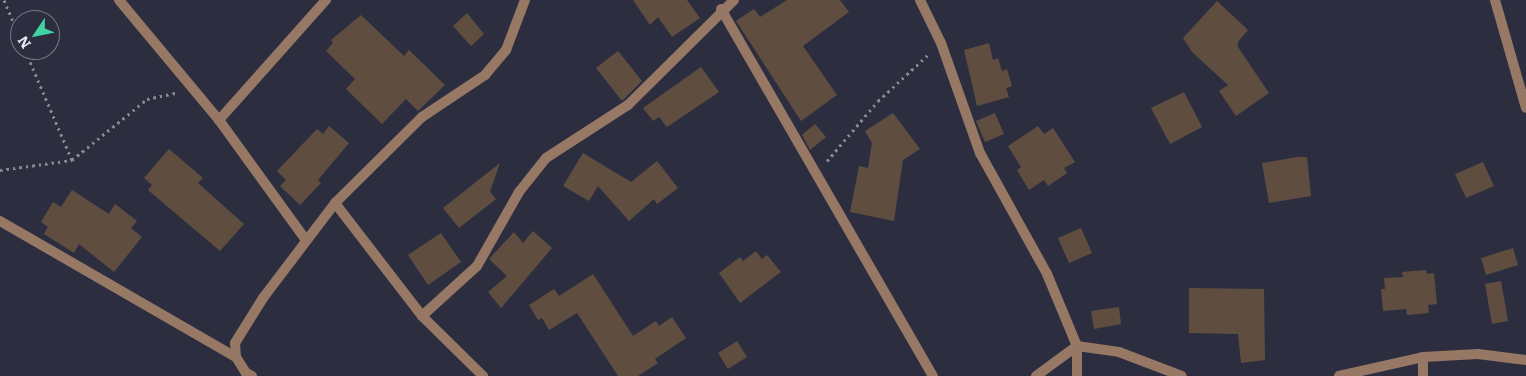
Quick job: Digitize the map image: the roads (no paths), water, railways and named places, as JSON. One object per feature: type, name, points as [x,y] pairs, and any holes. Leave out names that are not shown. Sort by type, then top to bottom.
[{"type":"street","points":[[119,0],[219,120],[306,240]]},
{"type":"street","points":[[219,120],[326,0]]},
{"type":"street","points":[[236,357],[235,343],[254,313],[334,203],[422,117],[485,75],[506,50],[525,0]]},
{"type":"street","points":[[422,316],[477,266],[519,192],[546,158],[628,105],[721,10],[734,0]]},
{"type":"street","points":[[920,0],[941,43],[980,153],[1047,274],[1078,346],[1077,376]]},
{"type":"street","points":[[1495,0],[1526,108]]},
{"type":"street","points":[[721,10],[817,172],[933,376]]},
{"type":"street","points":[[334,203],[422,316],[483,376]]},
{"type":"street","points":[[0,221],[236,357],[252,376]]},
{"type":"street","points":[[1036,376],[1078,346],[1119,352],[1182,376]]},
{"type":"street","points":[[1339,376],[1423,357],[1478,354],[1526,360]]},
{"type":"street","points":[[1423,357],[1423,376]]}]
